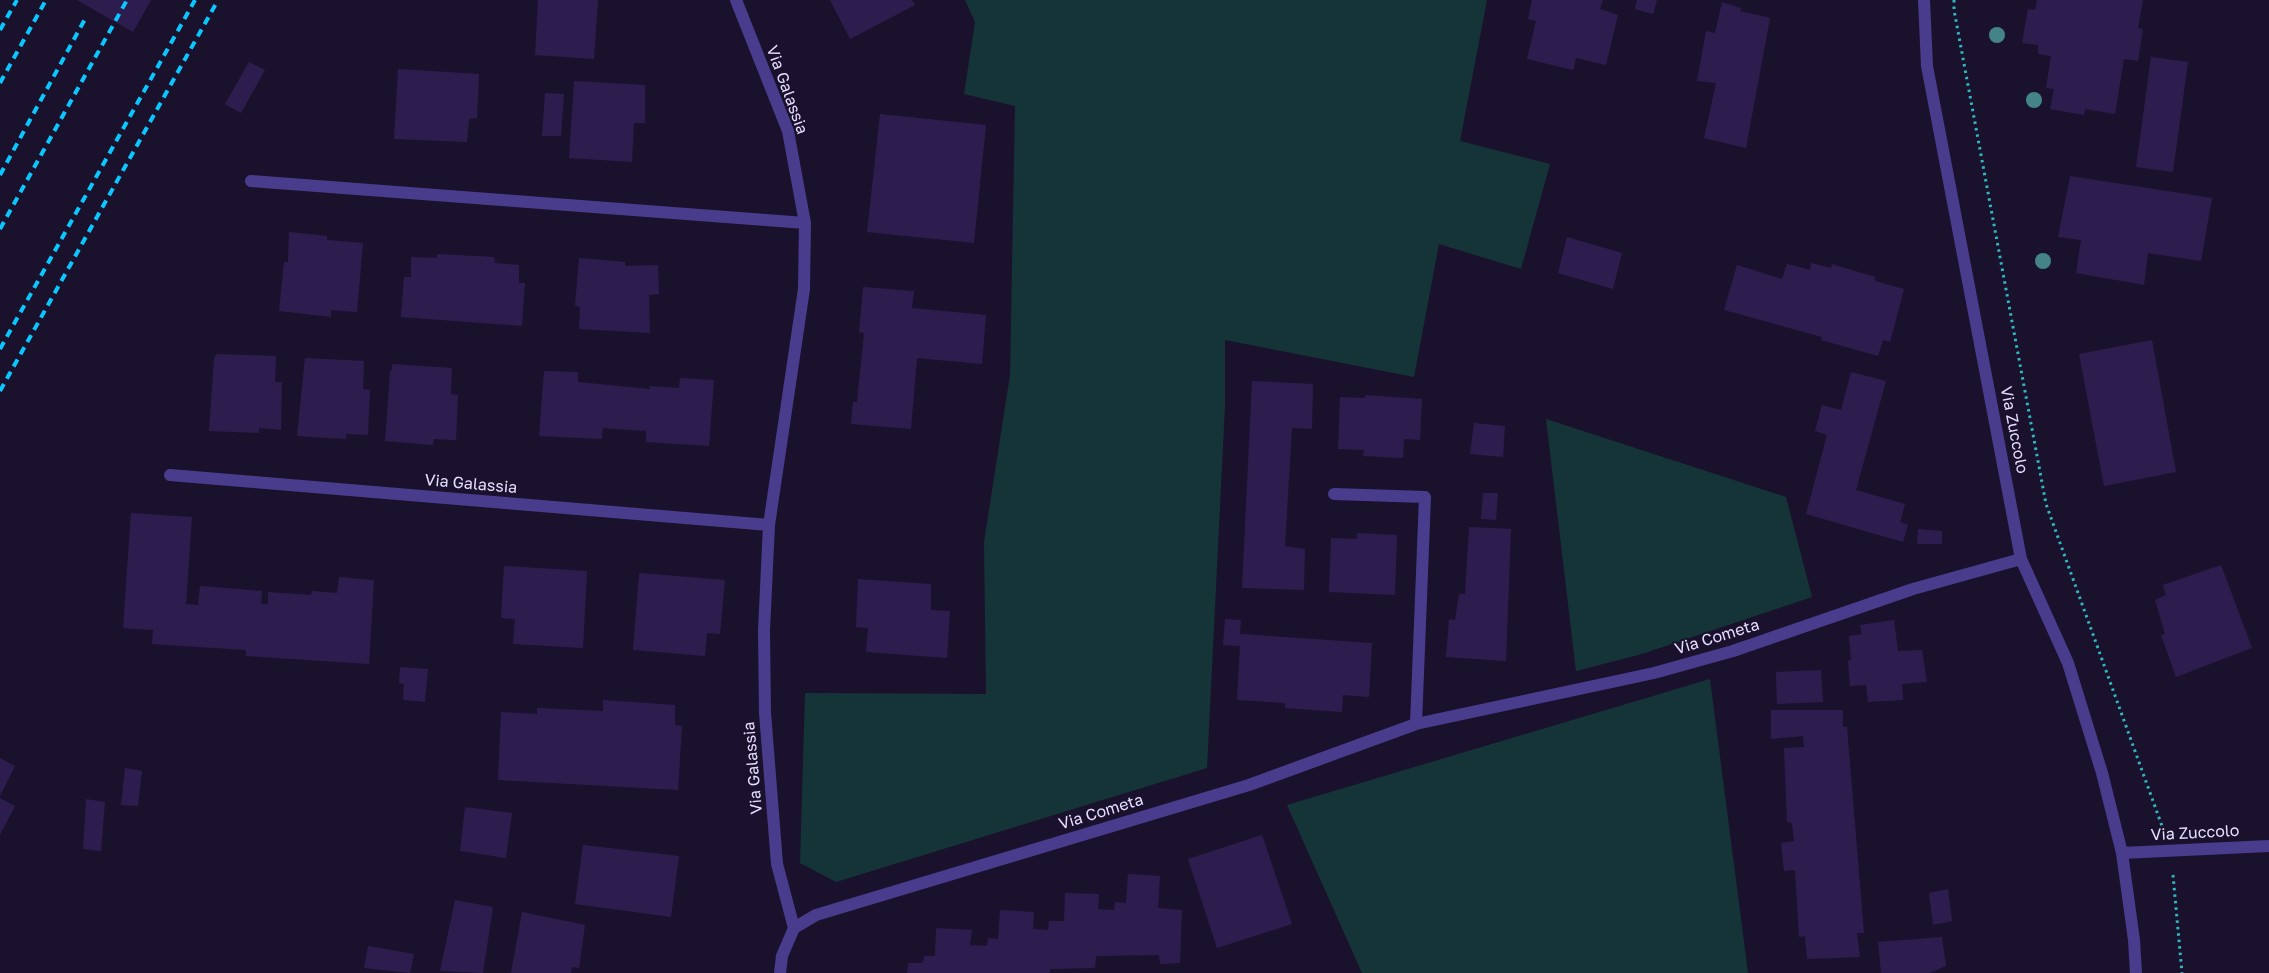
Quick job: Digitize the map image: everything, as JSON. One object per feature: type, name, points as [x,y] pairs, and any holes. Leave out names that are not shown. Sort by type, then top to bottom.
[{"type":"street","name":"Via Galassia","points":[[736,0],[788,132],[804,222],[804,289],[770,525],[764,630],[765,713],[777,864],[794,928]]},
{"type":"street","name":"Via Zuccolo","points":[[1924,0],[1927,66],[2021,559],[2068,663],[2102,773],[2122,853],[2134,940],[2136,973]]},
{"type":"street","points":[[251,182],[804,222]]},
{"type":"street","name":"Via Galassia","points":[[170,475],[770,525]]},
{"type":"street","points":[[1334,494],[1425,497],[1416,724]]},
{"type":"street","name":"Via Cometa","points":[[794,928],[816,915],[1249,785],[1416,724],[1654,673],[1732,651],[1913,589],[2021,559]]},
{"type":"street","name":"Via Zuccolo","points":[[2122,853],[2269,846]]},
{"type":"street","points":[[780,973],[782,956],[794,928]]},
{"type":"path","points":[[1954,0],[1954,10],[2046,504],[2171,851],[2182,973]]},
{"type":"green space","points":[[965,0],[1487,0],[1460,141],[1550,164],[1521,269],[1439,244],[1414,377],[1225,340],[1225,406],[1207,768],[836,882],[800,863],[805,693],[986,694],[984,542],[1010,375],[1015,106],[964,94],[975,22]]},
{"type":"green space","points":[[1546,419],[1786,497],[1812,597],[1642,654],[1576,671]]},
{"type":"green space","points":[[1710,679],[1748,973],[1362,973],[1287,805]]},
{"type":"building","points":[[77,0],[151,0],[133,32]]},
{"type":"building","points":[[538,0],[598,0],[594,59],[535,55]]},
{"type":"building","points":[[830,0],[912,0],[915,5],[850,39]]},
{"type":"building","points":[[1532,0],[1603,0],[1600,9],[1618,15],[1606,65],[1576,58],[1573,70],[1527,59],[1536,21],[1528,19]]},
{"type":"building","points":[[1637,0],[1657,0],[1653,14],[1635,9]]},
{"type":"building","points":[[2037,0],[2143,0],[2138,28],[2143,29],[2138,61],[2124,59],[2115,114],[2085,109],[2084,115],[2050,109],[2054,89],[2046,88],[2051,56],[2038,54],[2038,45],[2022,43],[2028,9],[2035,10]]},
{"type":"building","points":[[1722,2],[1741,8],[1740,11],[1770,18],[1746,148],[1704,138],[1716,83],[1697,81],[1706,31],[1715,33]]},
{"type":"building","points":[[2151,57],[2188,62],[2173,172],[2136,167]]},
{"type":"building","points":[[249,62],[265,70],[241,113],[225,104]]},
{"type":"building","points":[[398,69],[479,74],[477,118],[469,119],[467,142],[394,139]]},
{"type":"building","points":[[574,81],[645,85],[645,123],[634,123],[632,162],[569,158]]},
{"type":"building","points":[[545,93],[564,94],[561,136],[542,136]]},
{"type":"building","points":[[880,114],[986,125],[974,243],[867,232]]},
{"type":"building","points":[[2070,176],[2212,198],[2201,261],[2148,253],[2144,285],[2076,273],[2081,240],[2058,237]]},
{"type":"building","points":[[289,232],[327,236],[327,240],[363,243],[357,312],[331,310],[331,317],[279,311],[284,262],[288,262]]},
{"type":"building","points":[[1567,237],[1622,253],[1613,289],[1558,273]]},
{"type":"building","points":[[437,254],[494,257],[495,263],[519,265],[519,283],[525,283],[522,326],[401,317],[404,277],[411,277],[411,257],[437,258]]},
{"type":"building","points":[[579,258],[625,262],[625,266],[658,265],[659,294],[649,295],[650,333],[579,329],[580,307],[575,306]]},
{"type":"building","points":[[1811,263],[1831,268],[1832,264],[1875,277],[1875,281],[1904,289],[1890,342],[1883,340],[1878,356],[1821,340],[1822,337],[1724,310],[1737,265],[1782,279],[1787,264],[1810,270]]},
{"type":"building","points":[[863,287],[914,291],[912,308],[986,315],[982,364],[917,358],[911,429],[851,424],[853,402],[857,402],[864,333],[859,332]]},
{"type":"building","points":[[2152,340],[2176,472],[2104,486],[2079,354]]},
{"type":"building","points":[[216,354],[276,356],[275,382],[282,382],[281,430],[259,428],[259,433],[209,431],[214,359]]},
{"type":"building","points":[[305,358],[364,361],[363,389],[370,390],[368,435],[346,434],[346,439],[297,436]]},
{"type":"building","points":[[392,364],[452,368],[451,394],[458,395],[456,440],[434,439],[433,445],[385,441]]},
{"type":"building","points":[[544,371],[578,372],[578,382],[650,389],[650,386],[679,388],[680,378],[714,380],[709,446],[646,442],[646,431],[603,428],[602,439],[539,436]]},
{"type":"building","points":[[1851,372],[1886,381],[1856,490],[1905,504],[1900,522],[1908,525],[1903,542],[1806,514],[1827,435],[1815,431],[1822,405],[1841,410]]},
{"type":"building","points":[[1252,381],[1313,384],[1312,429],[1292,428],[1285,546],[1305,549],[1304,590],[1242,588]]},
{"type":"building","points":[[1365,395],[1422,399],[1420,440],[1404,439],[1403,458],[1363,456],[1364,450],[1338,449],[1340,397],[1365,398]]},
{"type":"building","points":[[1474,423],[1505,426],[1503,457],[1470,454]]},
{"type":"building","points":[[1483,493],[1498,493],[1496,520],[1481,519]]},
{"type":"building","points":[[131,513],[192,517],[186,604],[198,605],[200,586],[262,591],[261,604],[268,604],[268,592],[311,595],[312,591],[337,593],[339,577],[374,580],[369,664],[246,656],[246,650],[152,644],[153,630],[123,628]]},
{"type":"building","points":[[1469,527],[1511,529],[1506,661],[1446,657],[1449,619],[1455,620],[1459,594],[1465,594]]},
{"type":"building","points":[[1918,529],[1942,531],[1942,544],[1917,544]]},
{"type":"building","points":[[1357,533],[1397,535],[1395,595],[1329,592],[1331,538],[1357,539]]},
{"type":"building","points":[[2221,565],[2252,648],[2176,677],[2161,635],[2165,634],[2155,600],[2166,595],[2163,585]]},
{"type":"building","points":[[504,566],[587,571],[583,648],[513,644],[515,619],[501,618]]},
{"type":"building","points":[[639,573],[725,580],[720,634],[707,633],[705,656],[633,650]]},
{"type":"building","points":[[858,579],[931,584],[931,610],[950,611],[947,658],[866,652],[868,628],[856,627]]},
{"type":"building","points":[[1225,619],[1241,620],[1240,634],[1372,643],[1369,697],[1343,695],[1342,712],[1285,708],[1285,703],[1237,700],[1240,646],[1223,645]]},
{"type":"building","points":[[1894,620],[1898,651],[1922,650],[1927,682],[1902,684],[1903,700],[1868,702],[1866,685],[1850,686],[1848,661],[1851,660],[1849,636],[1862,634],[1860,625]]},
{"type":"building","points":[[400,667],[428,669],[425,702],[403,700],[404,684],[399,683]]},
{"type":"building","points":[[1821,670],[1823,702],[1777,704],[1776,672]]},
{"type":"building","points":[[603,700],[675,705],[675,725],[682,726],[678,790],[498,780],[501,712],[537,714],[537,708],[603,711]]},
{"type":"building","points":[[1771,710],[1843,710],[1843,727],[1847,727],[1864,933],[1857,933],[1860,957],[1807,959],[1805,936],[1799,937],[1795,870],[1784,871],[1781,843],[1794,841],[1792,823],[1787,822],[1784,748],[1804,747],[1803,736],[1771,739]]},
{"type":"building","points":[[0,758],[15,766],[0,796]]},
{"type":"building","points":[[125,768],[142,771],[138,806],[121,805]]},
{"type":"building","points":[[0,798],[15,806],[0,835]]},
{"type":"building","points":[[86,799],[105,802],[101,851],[83,849]]},
{"type":"building","points":[[465,807],[512,813],[506,858],[460,851]]},
{"type":"building","points":[[1262,835],[1292,924],[1217,948],[1188,859]]},
{"type":"building","points":[[583,845],[679,856],[671,917],[575,904]]},
{"type":"building","points":[[1128,874],[1160,876],[1158,908],[1182,910],[1180,963],[1160,964],[1159,955],[1096,956],[1095,968],[1050,969],[1050,973],[907,973],[908,963],[923,963],[924,956],[935,956],[936,928],[972,930],[970,945],[987,946],[988,938],[998,939],[1000,910],[1034,912],[1033,929],[1048,930],[1049,921],[1064,921],[1065,893],[1099,894],[1098,909],[1114,910],[1115,902],[1126,903]]},
{"type":"building","points":[[1948,889],[1952,921],[1933,925],[1929,893]]},
{"type":"building","points":[[455,900],[493,907],[483,973],[440,971]]},
{"type":"building","points":[[522,912],[585,925],[579,968],[572,967],[571,973],[511,973]]},
{"type":"building","points":[[1942,937],[1946,966],[1929,973],[1881,973],[1878,942]]},
{"type":"building","points":[[368,946],[414,954],[410,973],[364,968]]},
{"type":"railway","points":[[0,30],[17,0]]},
{"type":"railway","points":[[0,83],[46,0]]},
{"type":"railway","points":[[0,229],[127,0]]},
{"type":"railway","points":[[0,349],[195,0]]},
{"type":"railway","points":[[0,391],[218,0]]},
{"type":"railway","points":[[0,175],[85,19]]}]
